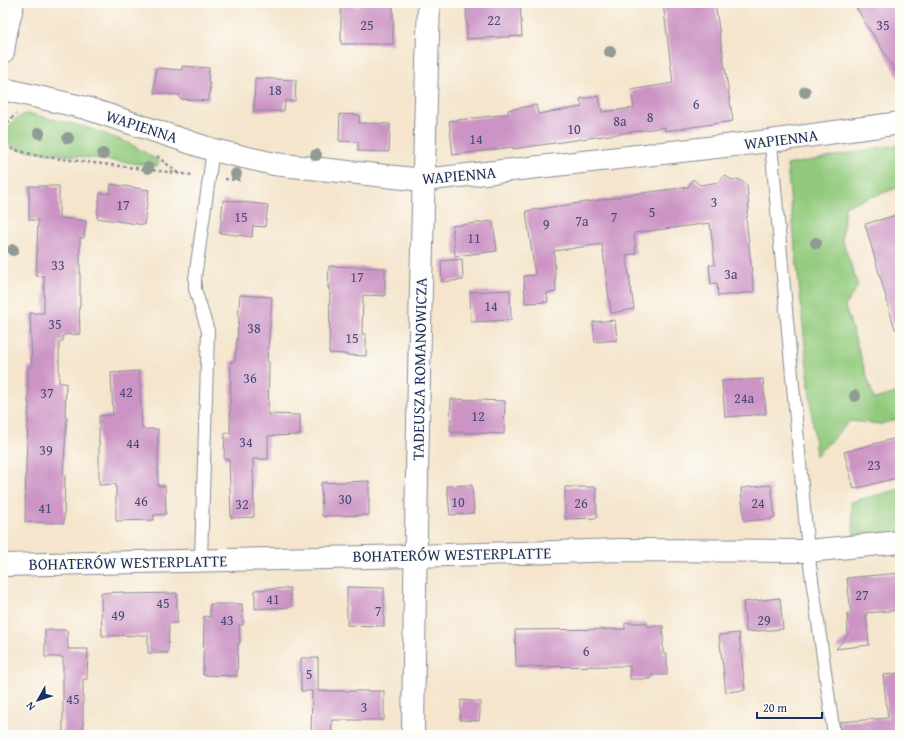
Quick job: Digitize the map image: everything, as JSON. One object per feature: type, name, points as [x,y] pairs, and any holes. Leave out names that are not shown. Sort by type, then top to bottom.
[{"type":"street","points":[[3,52],[13,3]]},
{"type":"street","name":"TADEUSZA ROMANOWICZA","points":[[413,735],[423,180],[429,3]]},
{"type":"street","name":"WAPIENNA","points":[[3,89],[86,108],[213,150],[274,164],[423,180],[770,141],[900,123]]},
{"type":"street","name":"BOHATERÓW WESTERPLATTE","points":[[3,565],[623,550],[808,551],[900,542]]},
{"type":"lane","points":[[770,141],[808,551],[834,735]]},
{"type":"lane","points":[[201,560],[208,331],[195,288],[195,278],[213,150]]},
{"type":"path","points":[[3,140],[6,146],[12,149],[38,156],[178,173]]},
{"type":"green space","points":[[25,114],[82,126],[129,143],[159,161],[157,166],[16,148],[9,144],[7,138],[8,131],[13,122]]},
{"type":"green space","points":[[900,145],[900,187],[845,206],[842,239],[858,286],[845,306],[874,399],[900,392],[900,418],[881,424],[850,421],[816,456],[787,165]]},
{"type":"green space","points":[[900,489],[900,532],[854,537],[851,502]]},
{"type":"building","points":[[360,3],[393,3],[393,44],[341,44],[341,6],[360,6]]},
{"type":"building","points":[[520,3],[522,36],[467,39],[466,4]]},
{"type":"building","points":[[663,3],[715,3],[733,121],[665,131],[665,127],[513,149],[513,147],[453,155],[449,121],[508,114],[508,110],[536,105],[538,114],[582,107],[580,99],[599,96],[602,112],[634,108],[631,90],[673,83]]},
{"type":"building","points":[[853,3],[900,3],[900,80],[879,44]]},
{"type":"building","points":[[182,66],[209,68],[209,101],[180,99],[180,95],[154,93],[156,68],[182,70]]},
{"type":"building","points":[[255,78],[296,80],[295,101],[285,101],[284,111],[254,111]]},
{"type":"building","points":[[340,114],[359,115],[359,123],[390,124],[389,152],[358,151],[358,142],[339,141]]},
{"type":"building","points":[[724,175],[732,180],[738,179],[747,185],[749,210],[746,218],[754,292],[718,296],[717,283],[711,284],[709,265],[715,265],[710,223],[634,233],[636,254],[626,255],[634,309],[611,313],[602,244],[554,251],[556,292],[547,293],[548,302],[525,303],[524,276],[535,275],[526,211],[688,187],[693,179],[700,185],[720,182]]},
{"type":"building","points":[[111,184],[149,190],[144,225],[97,218],[100,193],[110,194]]},
{"type":"building","points":[[29,186],[59,186],[59,218],[86,221],[84,238],[80,238],[80,334],[63,335],[63,341],[59,341],[59,383],[66,383],[65,417],[67,417],[63,475],[65,475],[64,523],[25,522],[29,403],[28,367],[32,367],[30,313],[44,313],[44,276],[36,276],[38,220],[29,220]]},
{"type":"building","points":[[223,200],[268,205],[265,227],[253,226],[252,237],[220,233]]},
{"type":"building","points":[[900,214],[900,328],[895,329],[865,224]]},
{"type":"building","points":[[493,221],[497,251],[455,256],[452,226]]},
{"type":"building","points":[[462,259],[463,280],[442,282],[441,261]]},
{"type":"building","points":[[329,266],[385,268],[385,296],[363,295],[362,334],[366,334],[366,356],[329,353]]},
{"type":"building","points":[[510,290],[511,320],[471,322],[470,292]]},
{"type":"building","points":[[240,295],[272,297],[267,362],[269,362],[268,414],[300,415],[300,435],[268,436],[268,459],[253,459],[254,517],[231,518],[229,459],[224,459],[225,433],[230,433],[231,361],[235,361]]},
{"type":"building","points":[[615,320],[617,340],[595,342],[593,322]]},
{"type":"building","points":[[139,371],[142,429],[158,429],[158,486],[165,486],[166,514],[154,515],[154,520],[116,521],[116,484],[99,485],[99,416],[113,415],[111,373]]},
{"type":"building","points":[[763,379],[766,414],[725,417],[722,381]]},
{"type":"building","points":[[451,399],[505,401],[504,434],[450,432]]},
{"type":"building","points":[[900,437],[900,477],[854,489],[844,452]]},
{"type":"building","points":[[369,481],[369,515],[322,516],[321,483]]},
{"type":"building","points":[[472,485],[474,513],[450,515],[447,486]]},
{"type":"building","points":[[771,485],[775,517],[772,517],[772,519],[744,521],[741,488]]},
{"type":"building","points":[[565,487],[596,487],[597,518],[565,519]]},
{"type":"building","points":[[900,573],[900,610],[866,613],[869,645],[836,649],[848,635],[847,613],[851,613],[847,578]]},
{"type":"building","points":[[347,587],[384,588],[384,626],[347,625]]},
{"type":"building","points":[[290,588],[291,607],[255,609],[255,590]]},
{"type":"building","points":[[124,592],[125,594],[177,593],[177,623],[169,623],[168,653],[148,653],[148,635],[102,636],[101,593]]},
{"type":"building","points":[[780,598],[783,629],[746,632],[743,602]]},
{"type":"building","points":[[210,604],[242,604],[243,625],[239,625],[240,643],[238,643],[237,676],[203,675],[204,616],[210,617]]},
{"type":"building","points":[[625,623],[647,623],[647,626],[663,626],[663,654],[667,654],[667,675],[651,675],[651,679],[630,679],[630,666],[516,667],[515,630],[625,629]]},
{"type":"building","points":[[45,630],[67,630],[68,649],[88,649],[87,679],[83,679],[83,735],[63,735],[63,657],[45,657]]},
{"type":"building","points":[[739,633],[745,690],[726,692],[719,635]]},
{"type":"building","points":[[301,658],[318,658],[318,691],[384,691],[384,720],[332,720],[331,735],[311,735],[312,691],[301,691]]},
{"type":"building","points":[[900,673],[900,735],[841,735],[840,722],[888,718],[883,675]]},
{"type":"building","points":[[461,700],[481,702],[479,721],[460,720]]}]
